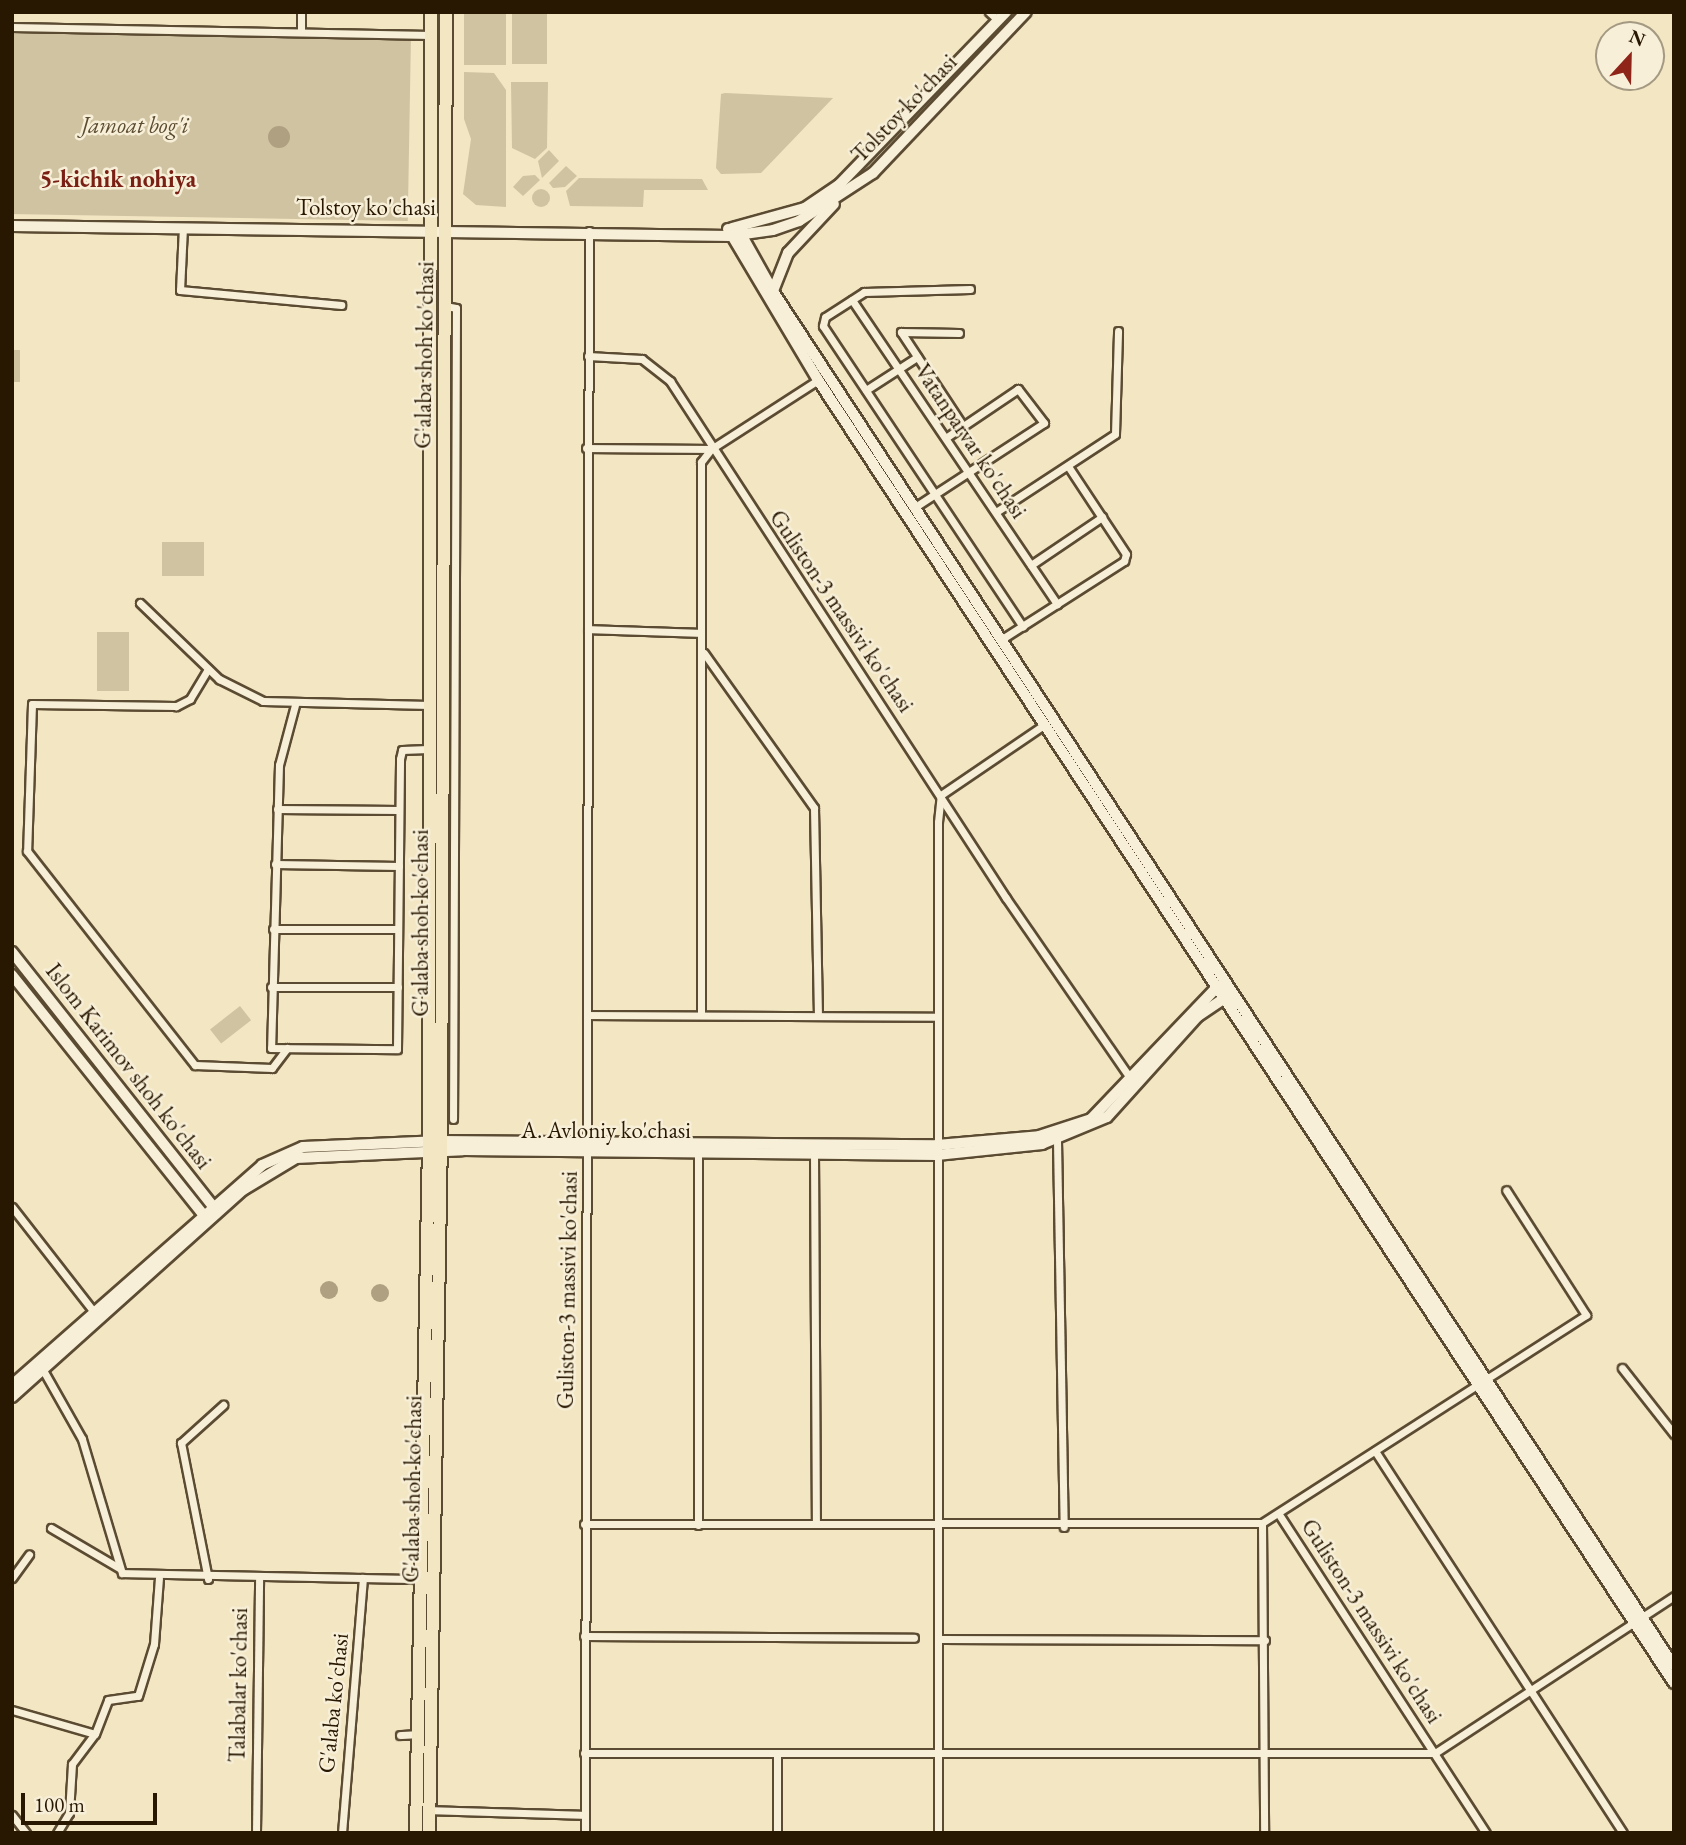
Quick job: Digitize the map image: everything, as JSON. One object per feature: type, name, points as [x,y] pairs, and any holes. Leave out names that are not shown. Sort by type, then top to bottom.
[{"type":"main road","name":"G'alaba shoh ko'chasi","points":[[429,1833],[435,1146],[428,749],[431,12]]},
{"type":"main road","name":"G'alaba shoh ko'chasi","points":[[416,1833],[419,1578],[435,1146],[447,1067],[446,12]]},
{"type":"street","points":[[301,12],[301,31]]},
{"type":"street","name":"Tolstoy ko'chasi","points":[[731,232],[805,208],[840,184],[1002,16],[989,12]]},
{"type":"street","name":"Tolstoy ko'chasi","points":[[12,226],[731,232],[799,221],[839,198],[873,173],[1026,12]]},
{"type":"street","points":[[12,27],[431,35]]},
{"type":"street","points":[[773,291],[788,253],[839,198]]},
{"type":"street","points":[[183,227],[180,290],[341,304]]},
{"type":"street","name":"Guliston-3 massivi ko'chasi","points":[[585,1833],[583,1524],[588,1147],[586,448],[589,230]]},
{"type":"street","points":[[731,232],[773,291],[911,507],[1045,724],[1482,1382],[1638,1620],[1674,1683]]},
{"type":"street","points":[[731,232],[818,380],[911,507],[1002,639],[1219,985]]},
{"type":"street","points":[[970,289],[874,289],[825,317],[823,326],[1023,626]]},
{"type":"street","name":"Vatanparvar ko'chasi","points":[[852,300],[947,437],[1057,604]]},
{"type":"street","points":[[996,512],[1115,435],[1118,331]]},
{"type":"street","points":[[959,333],[901,332],[963,426]]},
{"type":"street","name":"Guliston-3 massivi ko'chasi","points":[[588,356],[658,366],[1131,1079]]},
{"type":"street","points":[[866,390],[917,357]]},
{"type":"street","points":[[701,1014],[701,462],[711,449],[818,380]]},
{"type":"street","points":[[911,507],[936,494],[1044,423],[1018,389],[947,437]]},
{"type":"street","points":[[586,448],[711,449]]},
{"type":"street","points":[[1002,639],[1124,561],[1126,554],[1068,466]]},
{"type":"street","points":[[1031,565],[1102,517]]},
{"type":"street","points":[[140,603],[208,669],[263,701],[295,705],[429,705]]},
{"type":"street","points":[[588,629],[700,633]]},
{"type":"street","points":[[703,653],[814,808],[818,1014]]},
{"type":"street","points":[[208,669],[190,699],[176,706],[32,704],[27,851],[195,1065],[272,1068],[287,1048]]},
{"type":"street","points":[[295,705],[279,765],[271,1048],[397,1049],[402,750],[428,749]]},
{"type":"street","points":[[938,1833],[940,1639],[935,1017],[941,794],[1045,724]]},
{"type":"street","points":[[277,809],[399,810]]},
{"type":"street","points":[[275,864],[399,866]]},
{"type":"street","points":[[273,929],[398,929]]},
{"type":"street","name":"Islom Karimov shoh ko'chasi","points":[[12,952],[216,1209]]},
{"type":"street","name":"Islom Karimov shoh ko'chasi","points":[[12,975],[206,1218]]},
{"type":"street","name":"A. Avloniy ko'chasi","points":[[12,1397],[262,1165],[303,1147],[937,1150],[1070,1128],[1091,1119],[1219,985]]},
{"type":"street","points":[[271,987],[398,987]]},
{"type":"street","name":"A. Avloniy ko'chasi","points":[[588,1147],[814,1153],[937,1150],[1057,1140],[1107,1117],[1183,1032],[1227,997]]},
{"type":"street","points":[[587,1015],[818,1014],[935,1017]]},
{"type":"street","points":[[447,1067],[453,1119]]},
{"type":"street","points":[[1057,1140],[1064,1527]]},
{"type":"street","points":[[698,1151],[698,1525]]},
{"type":"street","points":[[814,1153],[816,1524]]},
{"type":"street","points":[[1280,1516],[1374,1451],[1586,1314],[1506,1191]]},
{"type":"street","points":[[12,1207],[94,1311]]},
{"type":"street","name":"A. Avloniy ko'chasi","points":[[12,1385],[94,1311],[206,1218]]},
{"type":"street","points":[[1622,1368],[1674,1434]]},
{"type":"street","points":[[43,1370],[82,1439],[119,1568]]},
{"type":"street","name":"Talabalar ko'chasi","points":[[208,1579],[181,1443],[223,1405]]},
{"type":"street","points":[[1374,1451],[1623,1833]]},
{"type":"street","name":"Guliston-3 massivi ko'chasi","points":[[583,1524],[1064,1527],[1262,1523],[1280,1516],[1486,1833]]},
{"type":"street","points":[[1262,1523],[1265,1640],[1264,1833]]},
{"type":"street","name":"Talabalar ko'chasi","points":[[51,1528],[128,1576],[208,1579],[419,1578]]},
{"type":"street","points":[[12,1578],[29,1555]]},
{"type":"street","points":[[57,1833],[69,1813],[72,1764],[95,1734],[108,1700],[138,1696],[154,1644],[159,1578]]},
{"type":"street","name":"G'alaba ko'chasi","points":[[342,1833],[363,1578]]},
{"type":"street","name":"Talabalar ko'chasi","points":[[256,1833],[259,1579]]},
{"type":"street","name":"Guliston-3 massivi ko'chasi","points":[[584,1753],[1436,1753],[1674,1596]]},
{"type":"street","points":[[1638,1620],[1674,1666]]},
{"type":"street","points":[[584,1636],[915,1638]]},
{"type":"street","points":[[940,1639],[1265,1640]]},
{"type":"street","points":[[12,1710],[95,1734]]},
{"type":"street","points":[[400,1735],[417,1734]]},
{"type":"street","points":[[777,1753],[777,1833]]},
{"type":"street","points":[[429,1810],[585,1815]]},
{"type":"street","points":[[12,1815],[26,1833]]},
{"type":"green space","points":[[464,12],[506,12],[506,65],[464,65]]},
{"type":"green space","points":[[512,12],[547,12],[547,64],[512,64]]},
{"type":"green space","name":"Jamoat bog'i","points":[[12,31],[411,38],[408,221],[12,214]]},
{"type":"green space","points":[[464,72],[494,73],[506,90],[506,207],[476,205],[463,194],[471,139],[464,119]]},
{"type":"green space","points":[[511,82],[548,82],[547,148],[535,159],[512,148]]},
{"type":"green space","points":[[721,94],[833,98],[761,173],[721,174],[716,168]]},
{"type":"green space","points":[[549,150],[559,161],[542,178],[538,161]]},
{"type":"green space","points":[[566,166],[577,176],[565,187],[553,188],[549,183]]},
{"type":"green space","points":[[535,175],[540,180],[523,196],[513,187],[523,176]]},
{"type":"green space","points":[[579,178],[702,179],[708,190],[644,190],[643,207],[570,206],[566,191]]},
{"type":"green space","points":[[541,189],[547,192],[550,198],[547,204],[541,207],[535,204],[532,198],[535,192]]},
{"type":"green space","points":[[12,350],[20,350],[20,382],[12,382]]},
{"type":"green space","points":[[162,542],[204,542],[204,576],[162,576]]},
{"type":"green space","points":[[97,632],[129,632],[129,691],[97,691]]},
{"type":"green space","points":[[240,1006],[251,1020],[221,1044],[210,1029]]},
{"type":"shaded area","points":[[279,126],[287,129],[290,137],[287,145],[279,148],[271,145],[268,137],[271,129]]},
{"type":"shaded area","points":[[329,1281],[335,1284],[338,1290],[335,1296],[329,1299],[323,1296],[320,1290],[323,1284]]},
{"type":"shaded area","points":[[380,1284],[386,1287],[389,1293],[386,1299],[380,1302],[374,1299],[371,1293],[374,1287]]},
{"type":"district","name":"5-kichik nohiya","points":[[118,179]]}]
